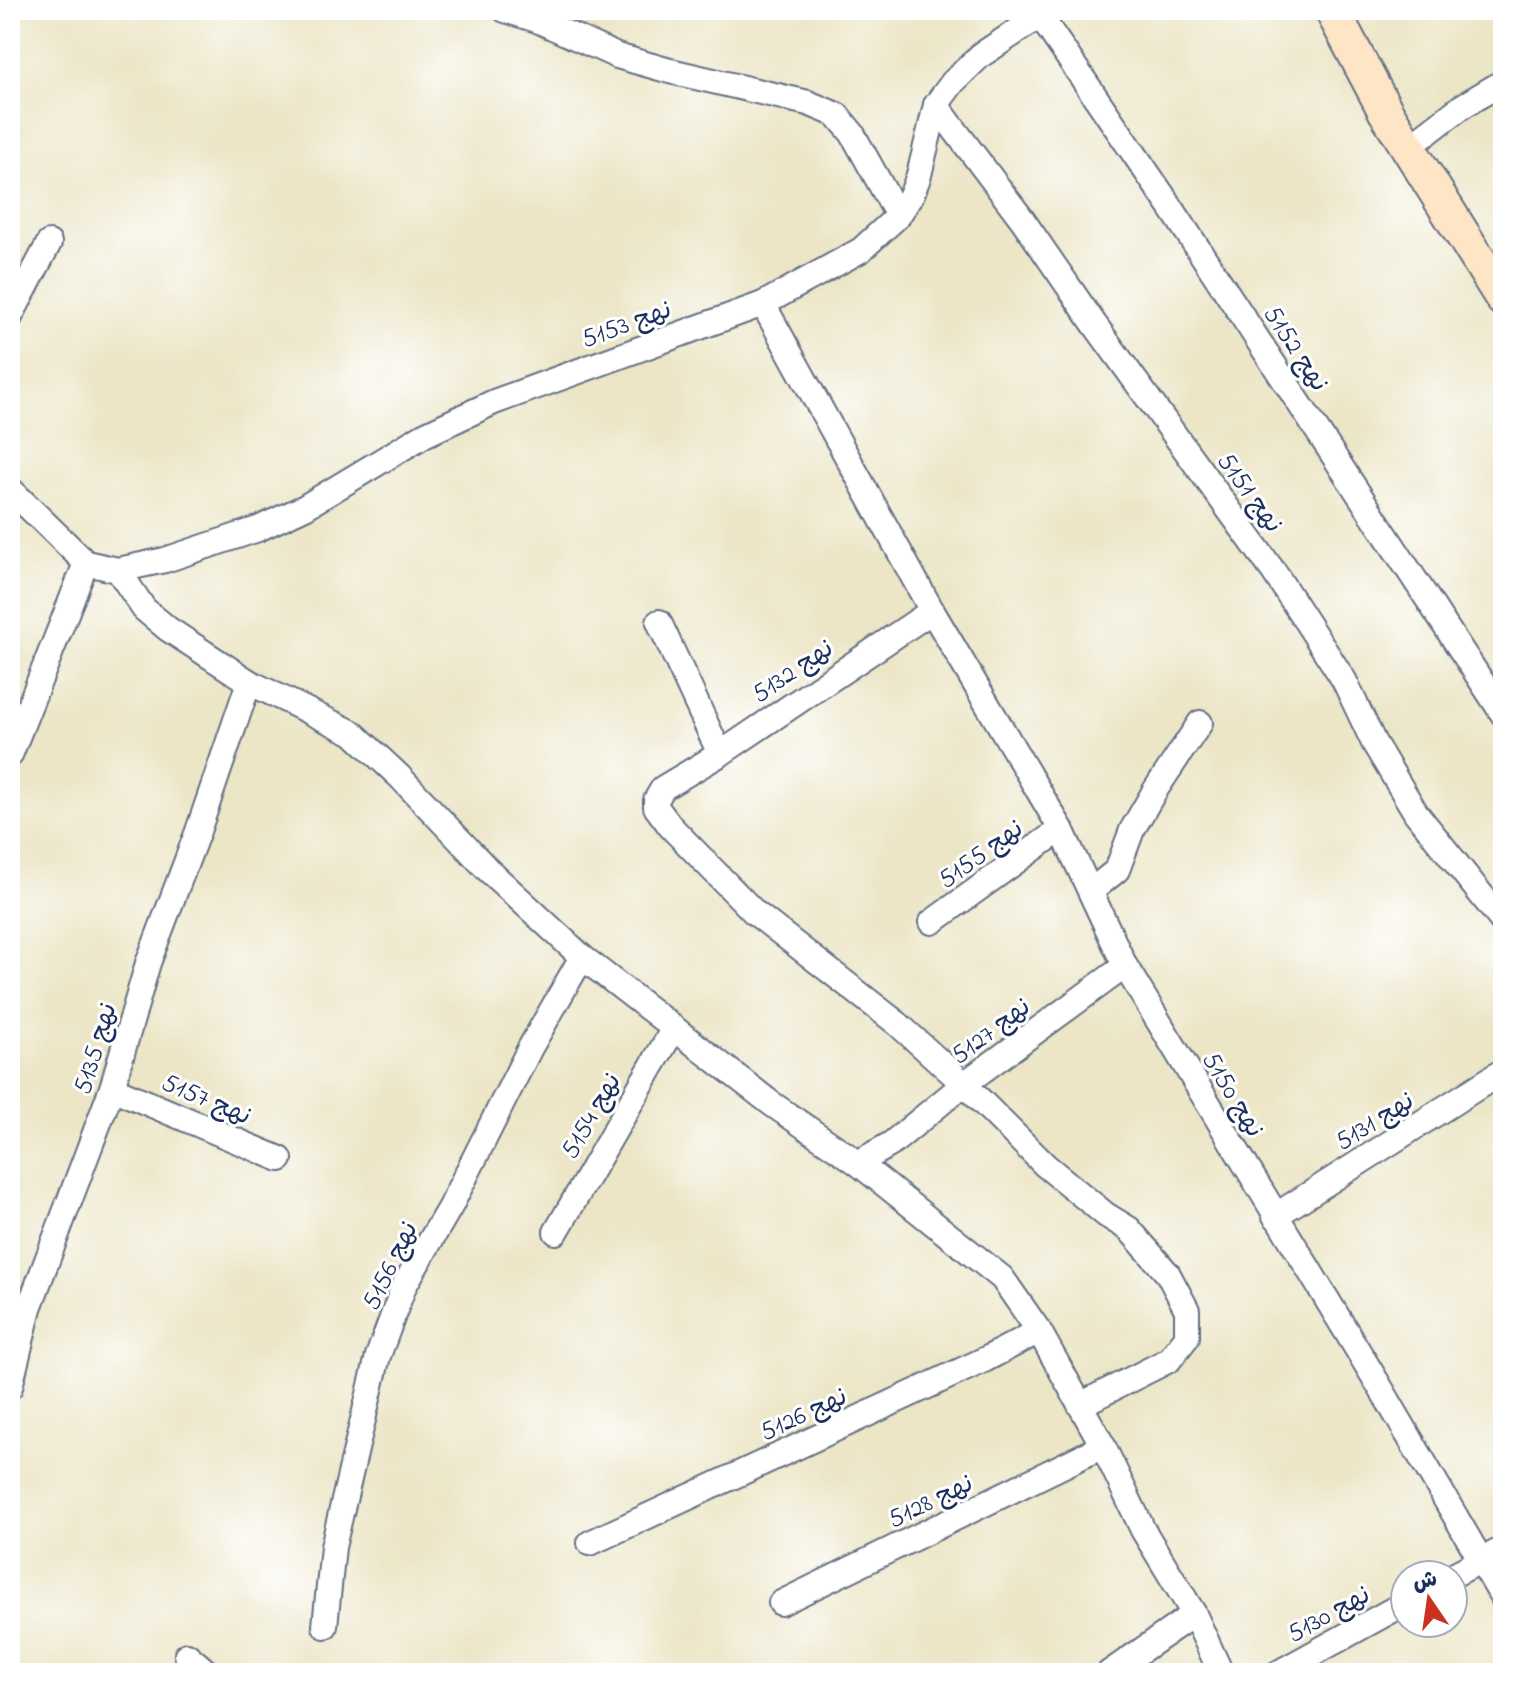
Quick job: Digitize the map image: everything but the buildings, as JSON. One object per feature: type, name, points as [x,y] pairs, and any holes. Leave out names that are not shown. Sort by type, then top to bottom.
[{"type":"main road","points":[[1332,10],[1386,112],[1503,299]]},
{"type":"street","points":[[505,10],[537,20],[629,59],[828,110],[844,121],[898,216]]},
{"type":"street","name":"نهج 5153","points":[[118,570],[165,560],[258,529],[305,507],[424,435],[494,402],[763,304],[861,250],[898,216],[912,194],[936,105],[953,82],[981,55],[1045,13]]},
{"type":"street","name":"نهج 5152","points":[[1045,13],[1503,714]]},
{"type":"street","points":[[1409,147],[1461,107],[1503,82]]},
{"type":"street","name":"نهج 5151","points":[[936,105],[1022,219],[1274,572],[1344,680],[1374,743],[1416,813],[1503,922]]},
{"type":"street","points":[[10,317],[49,243]]},
{"type":"street","name":"نهج 5150","points":[[763,304],[932,611],[1061,829],[1125,966],[1275,1216],[1492,1554],[1503,1598]]},
{"type":"street","points":[[10,489],[86,563],[118,570],[144,609],[168,629],[249,682],[353,733],[400,777],[487,869],[582,957],[772,1104],[858,1163],[1002,1278],[1039,1331],[1103,1446],[1143,1530],[1194,1614],[1221,1673]]},
{"type":"street","points":[[10,755],[86,563]]},
{"type":"street","name":"نهج 5132","points":[[932,611],[720,754],[663,788],[656,800],[656,807],[671,827],[754,912],[898,1024],[964,1084]]},
{"type":"street","points":[[659,622],[720,754]]},
{"type":"street","name":"نهج 5135","points":[[10,1387],[20,1303],[112,1088],[148,963],[198,831],[249,682]]},
{"type":"street","points":[[1091,891],[1117,870],[1132,830],[1200,723]]},
{"type":"street","name":"نهج 5155","points":[[932,922],[1061,829]]},
{"type":"street","name":"نهج 5156","points":[[325,1626],[333,1547],[378,1356],[404,1286],[450,1207],[530,1048],[582,957]]},
{"type":"street","name":"نهج 5127","points":[[858,1163],[891,1144],[964,1084],[1125,966]]},
{"type":"street","name":"نهج 5154","points":[[556,1232],[674,1028]]},
{"type":"street","name":"نهج 5131","points":[[1275,1216],[1503,1071]]},
{"type":"street","points":[[964,1084],[1045,1165],[1106,1215],[1129,1229],[1168,1274],[1187,1310],[1187,1337],[1169,1360],[1080,1405]]},
{"type":"street","name":"نهج 5157","points":[[112,1088],[280,1159]]},
{"type":"street","name":"نهج 5126","points":[[590,1543],[986,1359],[1039,1331]]},
{"type":"street","name":"نهج 5128","points":[[781,1603],[1103,1446]]},
{"type":"street","points":[[1469,1566],[1492,1554]]},
{"type":"street","name":"نهج 5130","points":[[1278,1673],[1389,1612]]},
{"type":"street","points":[[1109,1673],[1194,1614]]},
{"type":"street","points":[[187,1655],[208,1673]]}]
